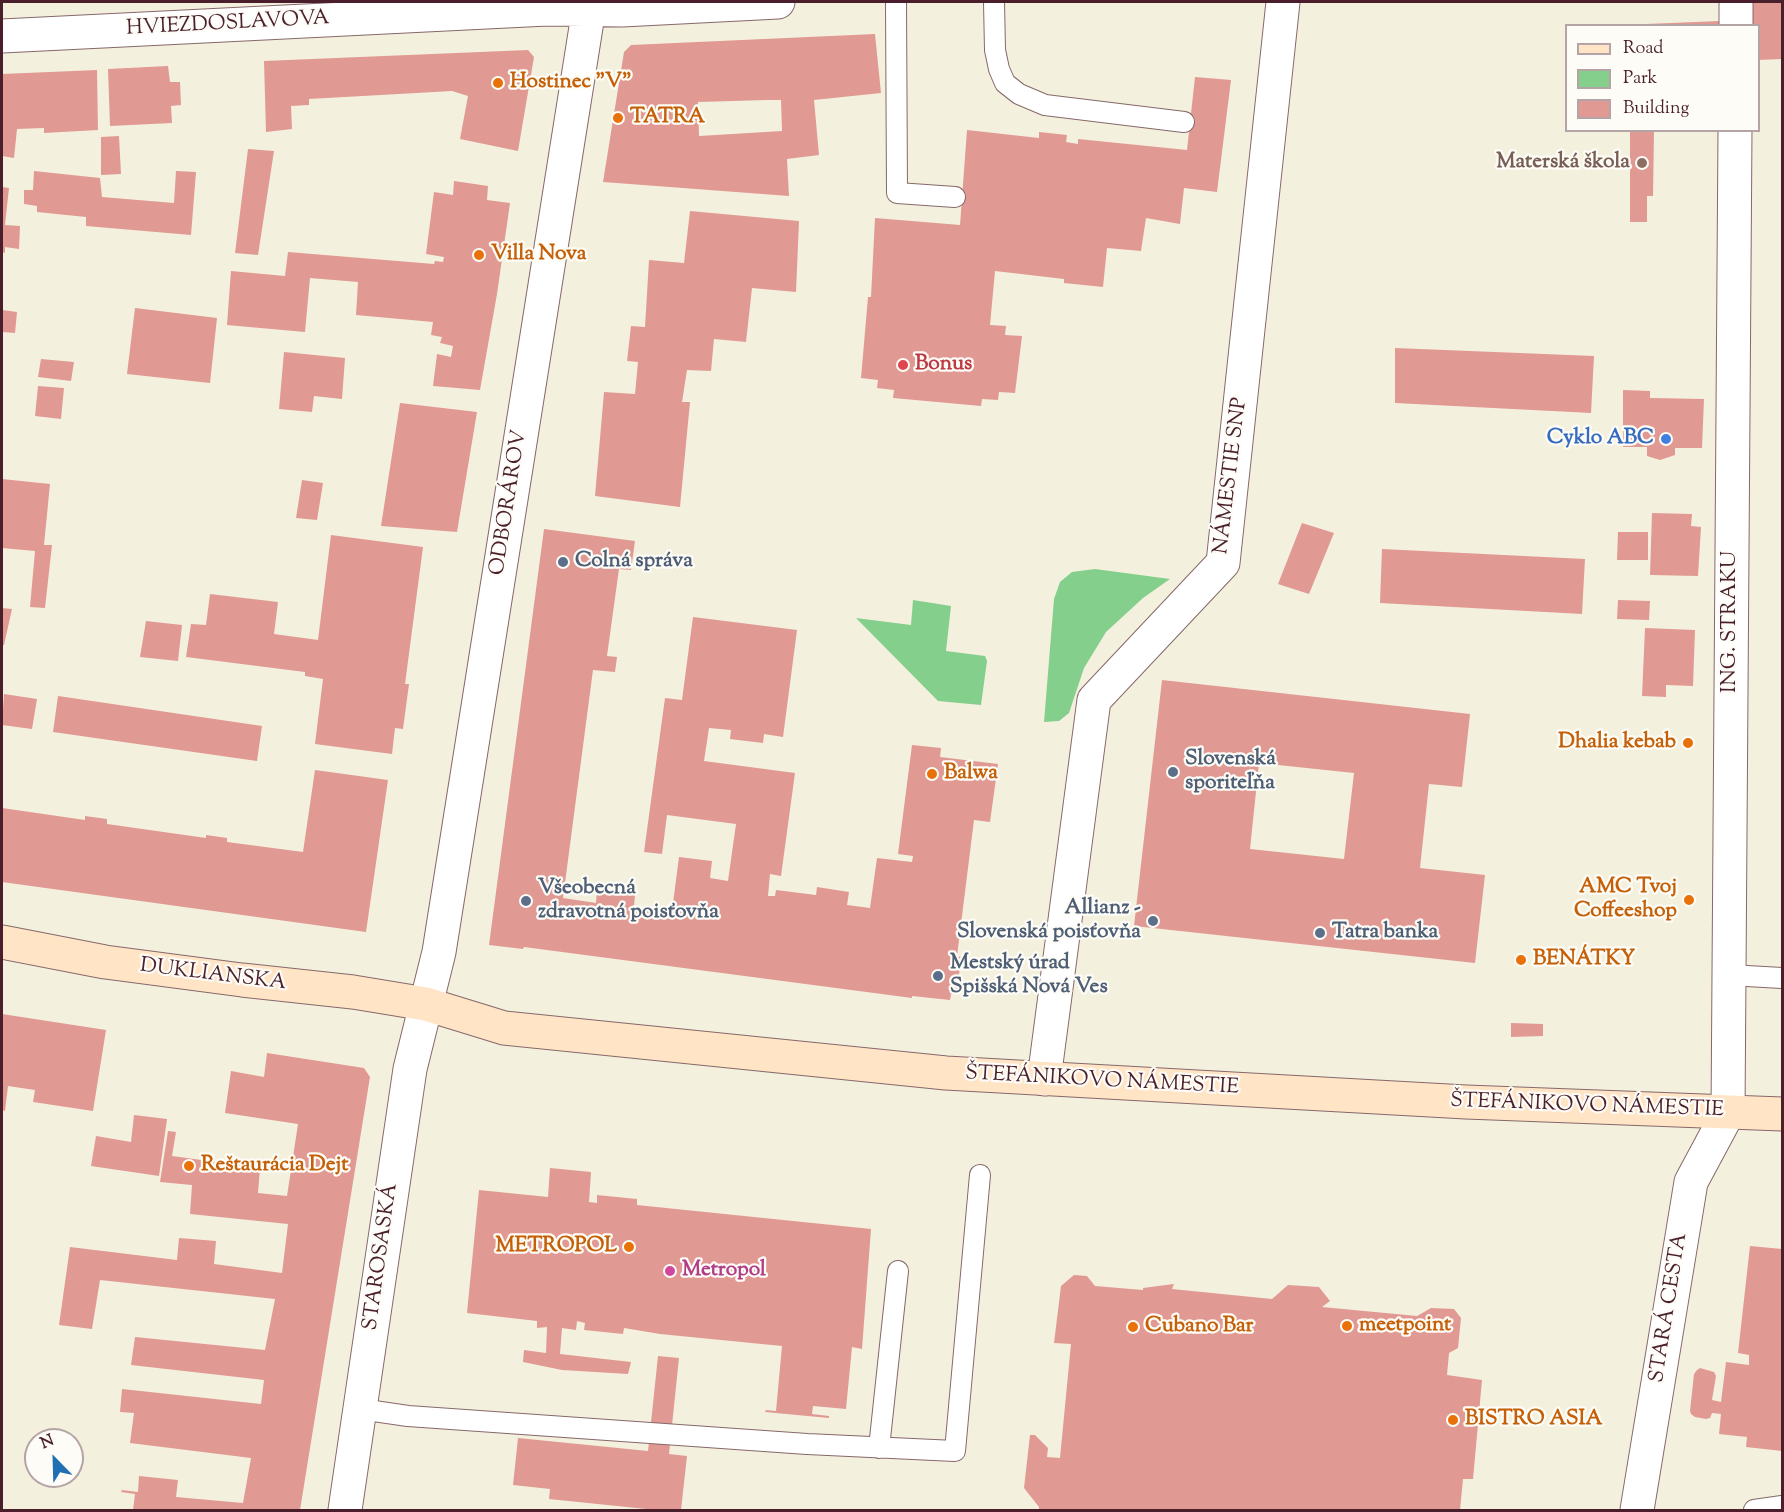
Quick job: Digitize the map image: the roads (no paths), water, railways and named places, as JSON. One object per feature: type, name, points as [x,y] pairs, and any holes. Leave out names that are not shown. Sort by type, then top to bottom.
[{"type":"street","name":"HVIEZDOSLAVOVA","points":[[2,36],[590,5],[622,10],[778,2]]},
{"type":"street","name":"NÁMESTIE SNP","points":[[1044,1079],[1094,700],[1223,563],[1283,2]]},
{"type":"street","points":[[1736,2],[1736,24]]},
{"type":"street","name":"ODBORÁROV","points":[[426,1004],[439,952],[590,5]]},
{"type":"street","name":"ING. STRAKU","points":[[1728,1113],[1735,132]]},
{"type":"street","name":"DUKLIANSKA","points":[[2,942],[105,962],[353,992],[426,1004]]},
{"type":"street","name":"ŠTEFÁNIKOVO NÁMESTIE","points":[[426,1004],[504,1028],[946,1073],[1466,1102],[1782,1114]]},
{"type":"street","name":"STAROSASKÁ","points":[[345,1510],[410,1069],[426,1004]]},
{"type":"street","name":"STARÁ CESTA","points":[[1637,1510],[1691,1182],[1728,1113]]},
{"type":"lane","points":[[896,2],[897,193],[955,197]]},
{"type":"lane","points":[[994,2],[995,50],[999,69],[1005,83],[1019,94],[1045,105],[1184,122]]},
{"type":"lane","points":[[1729,975],[1782,978]]},
{"type":"lane","points":[[360,1409],[420,1417],[795,1444],[955,1450],[980,1175]]},
{"type":"lane","points":[[879,1448],[898,1270]]},
{"type":"lane","points":[[1754,1510],[1782,1506]]},
{"type":"place","name":"Hostinec \"V\"","points":[[498,83]]},
{"type":"place","name":"TATRA","points":[[618,118]]},
{"type":"place","name":"Materská škola","points":[[1642,163]]},
{"type":"place","name":"Villa Nova","points":[[479,255]]},
{"type":"place","name":"Bonus","points":[[903,365]]},
{"type":"place","name":"Cyklo ABC","points":[[1666,439]]},
{"type":"place","name":"Colná správa","points":[[563,562]]},
{"type":"place","name":"Dhalia kebab","points":[[1688,743]]},
{"type":"place","name":"Slovenská sporiteľňa","points":[[1173,772]]},
{"type":"place","name":"Balwa","points":[[932,774]]},
{"type":"place","name":"AMC Tvoj Coffeeshop","points":[[1689,900]]},
{"type":"place","name":"Všeobecná zdravotná poisťovňa","points":[[526,901]]},
{"type":"place","name":"Allianz - Slovenská poisťovňa","points":[[1153,921]]},
{"type":"place","name":"Tatra banka","points":[[1320,933]]},
{"type":"place","name":"BENÁTKY","points":[[1521,960]]},
{"type":"place","name":"Mestský úrad Spišská Nová Ves","points":[[938,976]]},
{"type":"place","name":"Reštaurácia Dejt","points":[[189,1166]]},
{"type":"place","name":"METROPOL","points":[[629,1247]]},
{"type":"place","name":"Metropol","points":[[670,1271]]},
{"type":"place","name":"meetpoint","points":[[1347,1326]]},
{"type":"place","name":"Cubano Bar","points":[[1133,1327]]},
{"type":"place","name":"BISTRO ASIA","points":[[1453,1420]]}]
